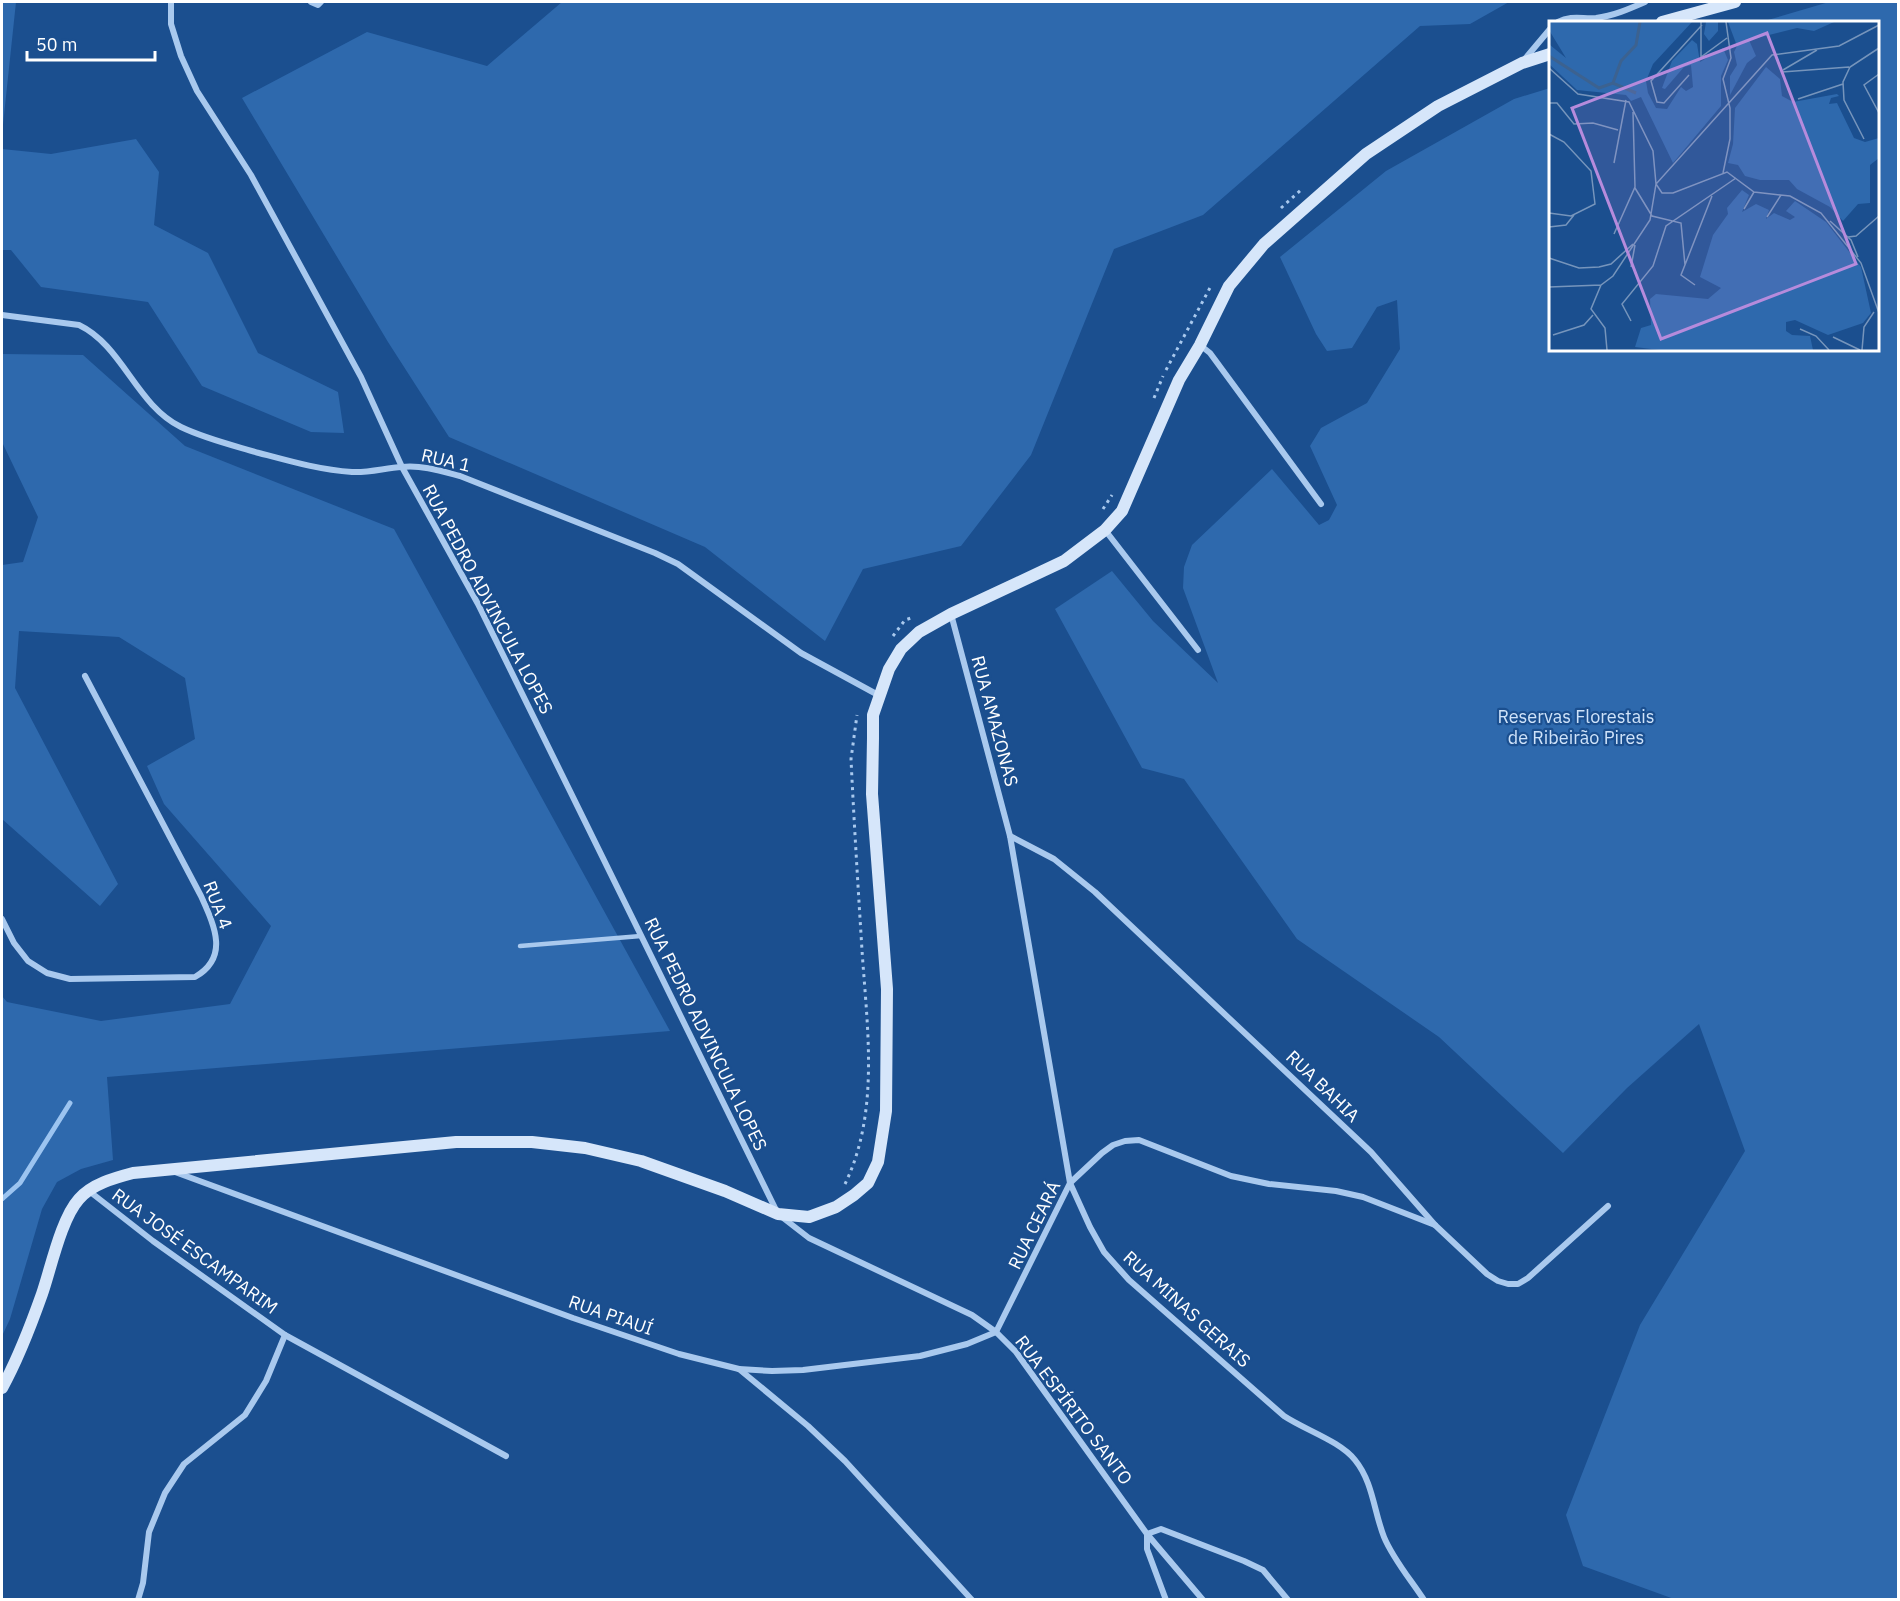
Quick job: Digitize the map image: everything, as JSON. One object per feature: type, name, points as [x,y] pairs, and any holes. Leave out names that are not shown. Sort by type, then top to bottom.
[{"type":"main road","points":[[1666,21],[1735,2]]},
{"type":"main road","points":[[2,1388],[42,1296],[62,1233],[78,1200],[88,1191],[111,1179],[133,1173],[166,1168],[456,1142],[532,1142],[585,1148],[641,1161],[725,1191],[778,1215],[809,1216],[836,1207],[854,1195],[867,1183],[878,1162],[886,1111],[887,989],[872,794],[873,715],[889,669],[901,649],[919,632],[951,614],[1064,561],[1105,530],[1122,512],[1179,380],[1200,345],[1229,286],[1264,244],[1366,154],[1438,106],[1522,63],[1549,55]]},
{"type":"street","name":"RUA PEDRO ADVINCULA LOPES","points":[[171,2],[171,24],[181,56],[197,91],[251,175],[361,377],[402,467],[478,604],[778,1215]]},
{"type":"street","points":[[312,2],[318,5],[321,2]]},
{"type":"street","points":[[1561,21],[1573,17],[1596,18],[1620,13],[1645,2]]},
{"type":"street","points":[[1522,63],[1549,31]]},
{"type":"street","name":"RUA 1","points":[[2,315],[79,325],[90,330],[104,342],[137,386],[163,415],[179,426],[206,438],[310,467],[353,472],[402,467],[435,469],[460,476],[655,553],[699,578],[801,653],[880,696]]},
{"type":"street","points":[[1200,345],[1210,353],[1321,504]]},
{"type":"street","points":[[1105,530],[1198,650]]},
{"type":"street","name":"RUA AMAZONAS","points":[[951,614],[1010,836]]},
{"type":"street","name":"RUA 4","points":[[2,920],[27,962],[47,974],[70,979],[195,977],[206,970],[217,946],[215,928],[201,896],[85,676]]},
{"type":"street","name":"RUA MINAS GERAIS","points":[[1010,836],[1070,1183],[1090,1227],[1104,1252],[1130,1280],[1284,1416],[1300,1427],[1336,1445],[1354,1458],[1366,1476],[1385,1538],[1424,1599]]},
{"type":"street","name":"RUA BAHIA","points":[[1010,836],[1054,859],[1095,892],[1371,1152],[1435,1225],[1487,1274],[1498,1281],[1518,1284],[1528,1278],[1608,1206]]},
{"type":"street","name":"RUA CEARÁ","points":[[996,1332],[1070,1183],[1102,1153],[1113,1145],[1125,1141],[1139,1140],[1231,1176],[1269,1184],[1336,1191],[1363,1197],[1435,1225]]},
{"type":"street","name":"RUA PIAUÍ","points":[[166,1168],[573,1318],[679,1354],[739,1369],[808,1426],[845,1461],[972,1599]]},
{"type":"street","name":"RUA JOSÉ ESCAMPARIM","points":[[88,1191],[153,1241],[285,1335],[506,1456]]},
{"type":"street","name":"RUA ESPÍRITO SANTO","points":[[778,1215],[809,1238],[972,1315],[996,1332],[1016,1352],[1147,1534],[1203,1599]]},
{"type":"street","points":[[739,1369],[803,1370],[920,1356],[967,1344],[996,1332]]},
{"type":"street","points":[[138,1599],[149,1532],[165,1493],[184,1464],[245,1415],[266,1381],[285,1335]]},
{"type":"street","points":[[1166,1599],[1147,1549],[1147,1534],[1161,1529],[1263,1570],[1288,1599]]},
{"type":"lane","points":[[520,946],[641,936]]},
{"type":"path","points":[[842,1190],[852,1169],[865,1119],[869,1059],[852,794],[853,736]]},
{"type":"green space","points":[[2,2],[16,2],[2,134]]},
{"type":"green space","points":[[562,2],[1509,2],[1470,24],[1420,26],[1203,215],[1114,249],[1031,455],[961,546],[863,569],[825,641],[705,547],[449,437],[388,342],[242,98],[367,32],[487,66]]},
{"type":"green space","name":"Reservas Florestais de Ribeirão Pires","points":[[1829,2],[1898,2],[1898,1599],[1674,1599],[1583,1566],[1566,1515],[1640,1325],[1745,1151],[1699,1024],[1627,1088],[1563,1153],[1439,1037],[1297,939],[1184,779],[1142,768],[1055,609],[1112,571],[1153,621],[1218,683],[1183,588],[1184,567],[1192,545],[1272,469],[1319,525],[1329,520],[1337,505],[1310,446],[1321,428],[1367,403],[1400,349],[1397,300],[1377,307],[1352,348],[1327,351],[1316,334],[1280,257],[1386,171],[1514,99],[1549,88],[1549,351],[1879,351],[1879,21],[1764,21]]},
{"type":"green space","points":[[136,139],[159,172],[154,225],[208,253],[258,353],[338,392],[344,433],[311,432],[202,386],[148,302],[41,287],[11,250],[2,250],[2,149],[51,154]]},
{"type":"green space","points":[[2,354],[83,355],[185,446],[394,529],[670,1031],[107,1077],[113,1160],[81,1169],[57,1182],[42,1209],[10,1319],[2,1336],[2,996],[7,1002],[101,1021],[230,1004],[271,926],[164,804],[147,766],[195,739],[185,678],[119,637],[19,631],[15,688],[118,884],[100,906],[2,819],[2,565],[23,562],[38,517],[2,442]]},
{"type":"waterway","points":[[2,1199],[20,1183],[70,1103]]}]
